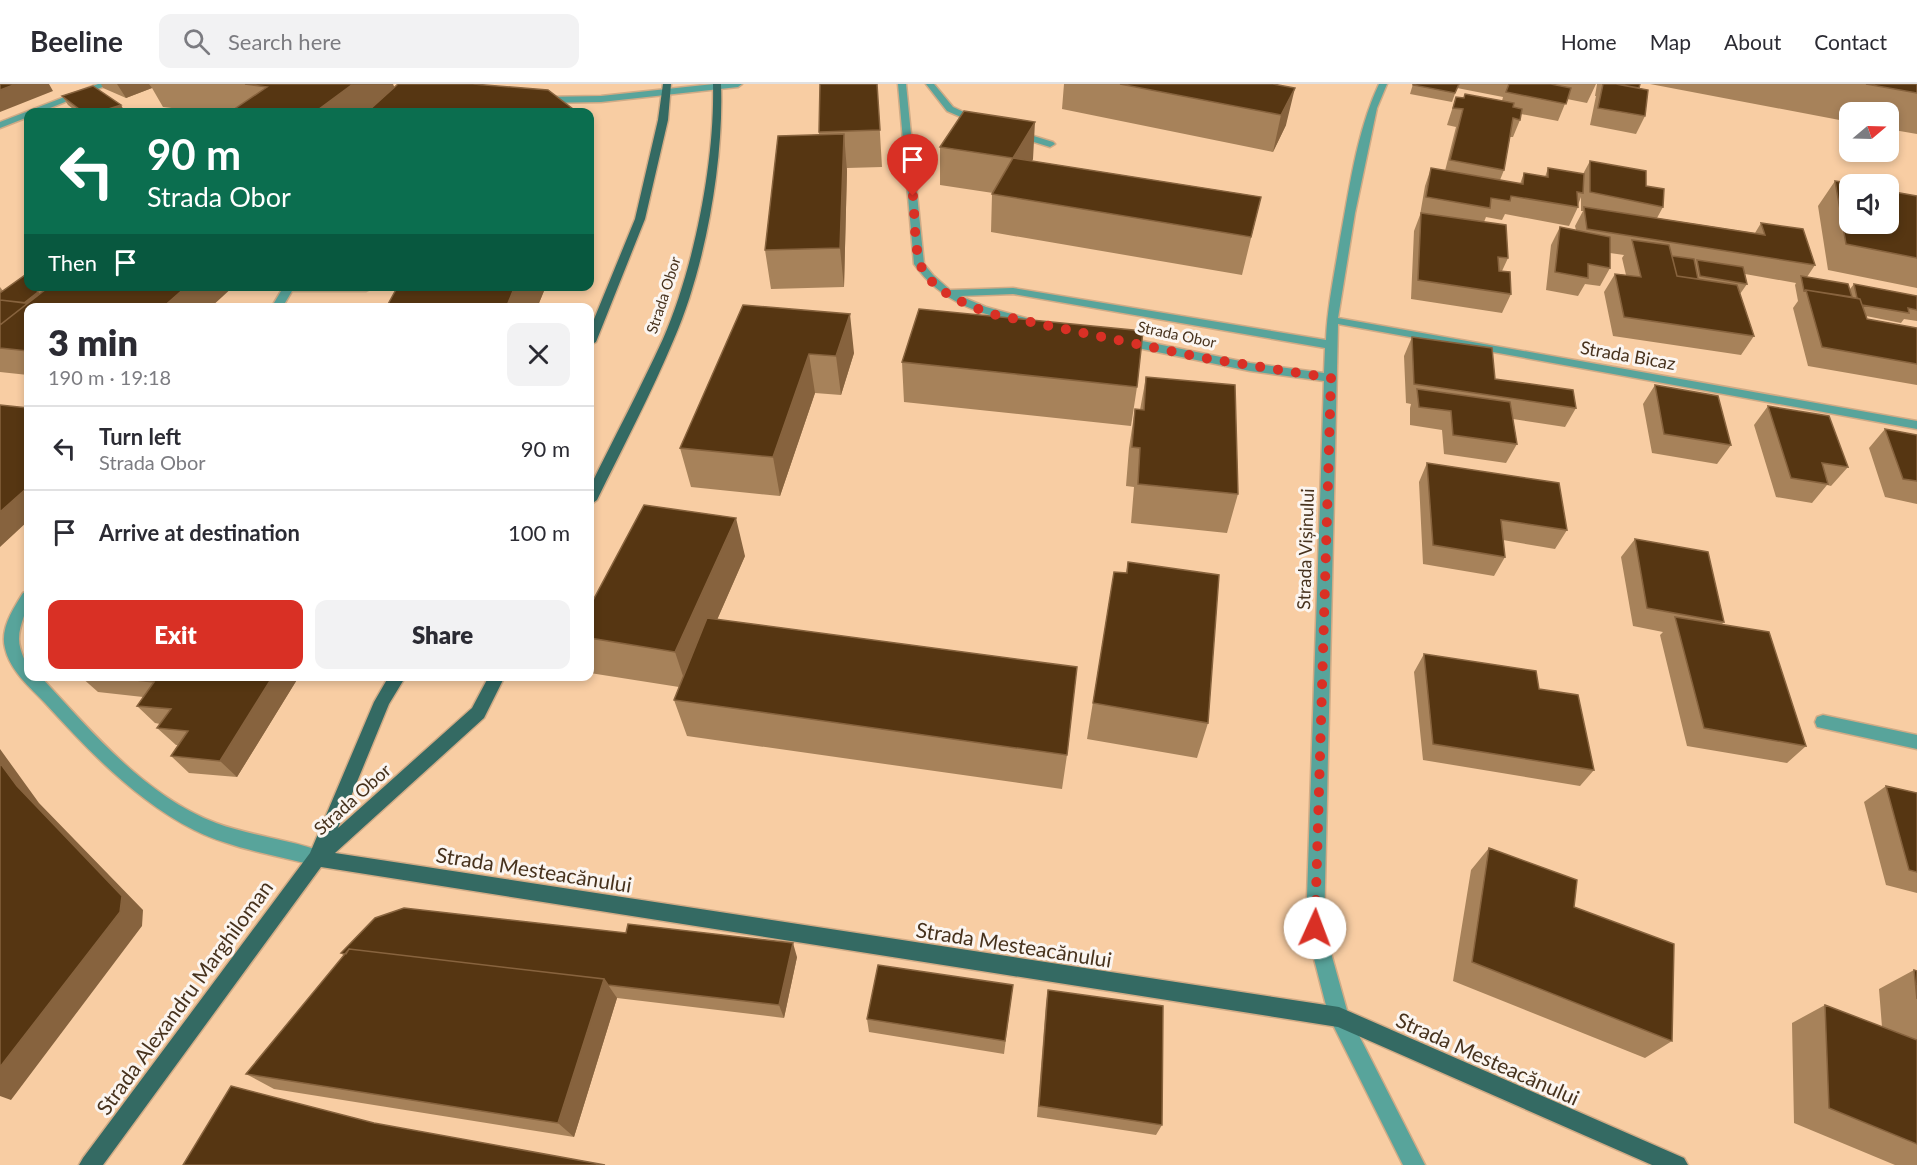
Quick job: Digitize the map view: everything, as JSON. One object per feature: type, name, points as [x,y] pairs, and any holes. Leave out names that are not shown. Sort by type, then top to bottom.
[{"type":"main road","name":"Strada Obor","points":[[594,492],[669,338],[688,284],[706,206],[718,116],[718,85]]},
{"type":"main road","points":[[594,332],[640,219],[668,88]]},
{"type":"main road","name":"Strada Obor","points":[[317,858],[382,702],[396,681]]},
{"type":"main road","name":"Strada Obor","points":[[317,858],[478,713],[494,681]]},
{"type":"main road","name":"Strada Mesteacănului","points":[[317,858],[1339,1017],[1677,1165]]},
{"type":"main road","name":"Strada Alexandru Marghiloman","points":[[90,1165],[317,858]]},
{"type":"street","points":[[43,108],[106,84]]},
{"type":"street","points":[[529,99],[570,101],[668,88],[738,84]]},
{"type":"street","points":[[902,84],[920,264],[934,283],[970,306],[992,314],[1037,323]]},
{"type":"street","points":[[930,84],[942,104],[955,114],[986,124]]},
{"type":"street","name":"Strada Vișinului","points":[[1383,84],[1372,108],[1350,213],[1332,320],[1315,928],[1339,1017],[1414,1165]]},
{"type":"street","points":[[0,125],[24,116]]},
{"type":"street","points":[[1008,131],[1050,144]]},
{"type":"street","name":"Strada Obor","points":[[950,293],[1012,291],[1331,345]]},
{"type":"street","name":"Strada Bicaz","points":[[1332,320],[1917,425]]},
{"type":"street","name":"Strada Obor","points":[[1115,340],[1250,367],[1331,378]]},
{"type":"street","points":[[24,604],[16,617],[11,637],[14,659],[24,670]]},
{"type":"street","points":[[34,681],[103,753],[157,801],[204,826],[317,858]]},
{"type":"street","points":[[1823,722],[1917,742]]},
{"type":"building","points":[[0,84],[16,84],[0,90]]},
{"type":"building","points":[[245,84],[353,84],[320,108],[236,108],[267,87]]},
{"type":"building","points":[[398,84],[473,84],[548,90],[572,108],[371,108]]},
{"type":"building","points":[[820,84],[877,84],[880,130],[819,132]]},
{"type":"building","points":[[1120,84],[1273,84],[1295,88],[1281,115]]},
{"type":"building","points":[[1413,84],[1459,84],[1455,93]]},
{"type":"building","points":[[1509,84],[1551,84],[1571,88],[1566,104],[1506,92]]},
{"type":"building","points":[[1603,84],[1648,90],[1645,116],[1598,108]]},
{"type":"building","points":[[1616,84],[1640,84],[1639,88]]},
{"type":"building","points":[[1866,84],[1917,84],[1917,93]]},
{"type":"building","points":[[93,86],[121,105],[112,108],[78,108],[62,96]]},
{"type":"building","points":[[1465,94],[1514,103],[1513,107],[1522,109],[1520,120],[1513,118],[1504,170],[1450,160],[1463,109],[1453,108],[1456,97],[1464,98]]},
{"type":"building","points":[[964,111],[1035,122],[1013,158],[940,147]]},
{"type":"building","points":[[844,134],[840,248],[765,250],[778,136]]},
{"type":"building","points":[[1013,158],[1261,197],[1251,237],[992,194]]},
{"type":"building","points":[[1590,161],[1646,171],[1646,186],[1664,189],[1663,207],[1590,192]]},
{"type":"building","points":[[1431,168],[1523,184],[1524,173],[1548,177],[1548,168],[1584,174],[1583,193],[1577,192],[1578,207],[1511,196],[1510,201],[1491,198],[1490,208],[1426,197]]},
{"type":"building","points":[[1835,181],[1839,182],[1839,204]]},
{"type":"building","points":[[1899,193],[1917,196],[1917,258],[1846,244],[1844,234],[1899,234]]},
{"type":"building","points":[[1584,207],[1765,235],[1761,223],[1803,229],[1815,265],[1587,229]]},
{"type":"building","points":[[1421,213],[1506,225],[1508,258],[1498,257],[1499,271],[1510,272],[1511,294],[1418,280]]},
{"type":"building","points":[[1560,227],[1610,237],[1610,268],[1588,264],[1588,278],[1555,272]]},
{"type":"building","points":[[1632,240],[1669,245],[1677,276],[1737,285],[1754,336],[1624,317],[1615,274],[1641,277]]},
{"type":"building","points":[[1672,256],[1694,259],[1698,279],[1677,276]]},
{"type":"building","points":[[1697,260],[1743,267],[1747,284],[1700,276]]},
{"type":"building","points":[[24,276],[24,291],[38,292],[24,303],[0,300],[0,293]]},
{"type":"building","points":[[1801,276],[1848,284],[1852,297],[1804,291]]},
{"type":"building","points":[[1854,284],[1917,296],[1917,310],[1908,308],[1909,313],[1862,305],[1860,299],[1857,298]]},
{"type":"building","points":[[1806,290],[1860,299],[1867,319],[1917,328],[1917,364],[1822,347]]},
{"type":"building","points":[[43,291],[181,291],[168,303],[28,303]]},
{"type":"building","points":[[395,291],[513,291],[508,303],[389,303]]},
{"type":"building","points":[[0,300],[28,303],[24,303],[24,306],[0,325]]},
{"type":"building","points":[[743,305],[850,314],[836,356],[809,354],[773,457],[680,448]]},
{"type":"building","points":[[24,306],[24,351],[0,348],[0,325]]},
{"type":"building","points":[[919,309],[1143,331],[1137,387],[902,362]]},
{"type":"building","points":[[1412,337],[1492,348],[1495,379],[1573,390],[1576,408],[1414,384]]},
{"type":"building","points":[[1146,377],[1235,385],[1238,494],[1138,484],[1140,448],[1132,447],[1135,409],[1144,410]]},
{"type":"building","points":[[1655,385],[1718,396],[1731,445],[1664,434]]},
{"type":"building","points":[[1417,389],[1510,402],[1517,444],[1453,435],[1451,411],[1419,407]]},
{"type":"building","points":[[0,405],[24,408],[24,491],[0,512]]},
{"type":"building","points":[[1768,406],[1829,416],[1848,467],[1822,463],[1828,484],[1791,478]]},
{"type":"building","points":[[1885,429],[1917,435],[1917,481],[1903,479]]},
{"type":"building","points":[[1427,463],[1559,483],[1567,530],[1501,520],[1505,557],[1433,545]]},
{"type":"building","points":[[644,505],[736,518],[675,652],[594,639],[594,599]]},
{"type":"building","points":[[1635,539],[1708,552],[1724,622],[1647,608]]},
{"type":"building","points":[[1128,562],[1219,575],[1208,723],[1093,703],[1114,572],[1127,573]]},
{"type":"building","points":[[1675,617],[1769,632],[1806,746],[1704,728]]},
{"type":"building","points":[[707,618],[1077,667],[1067,755],[674,700]]},
{"type":"building","points":[[1424,654],[1536,671],[1539,689],[1578,695],[1594,770],[1433,744]]},
{"type":"building","points":[[144,681],[270,681],[220,761],[171,756],[188,731],[157,728],[171,709],[137,706],[154,682]]},
{"type":"building","points":[[0,763],[17,786],[122,896],[120,912],[0,1067]]},
{"type":"building","points":[[1886,786],[1917,793],[1917,872],[1909,870]]},
{"type":"building","points":[[1489,848],[1577,880],[1574,907],[1674,944],[1672,1041],[1472,962]]},
{"type":"building","points":[[404,908],[626,933],[628,924],[793,943],[779,1005],[608,985],[604,979],[349,949],[346,954],[341,953],[375,918]]},
{"type":"building","points":[[349,949],[604,979],[558,1123],[246,1074]]},
{"type":"building","points":[[878,965],[1013,985],[1005,1041],[867,1019]]},
{"type":"building","points":[[1914,970],[1917,971],[1917,999]]},
{"type":"building","points":[[1048,990],[1163,1006],[1162,1125],[1039,1106]]},
{"type":"building","points":[[1825,1005],[1917,1040],[1917,1144],[1829,1108]]},
{"type":"building","points":[[231,1086],[374,1123],[605,1165],[183,1165]]},
{"type":"route","points":[[913,196],[920,264],[927,277],[934,283],[970,306],[992,314],[1204,358],[1331,378],[1323,591],[1315,928]]}]
